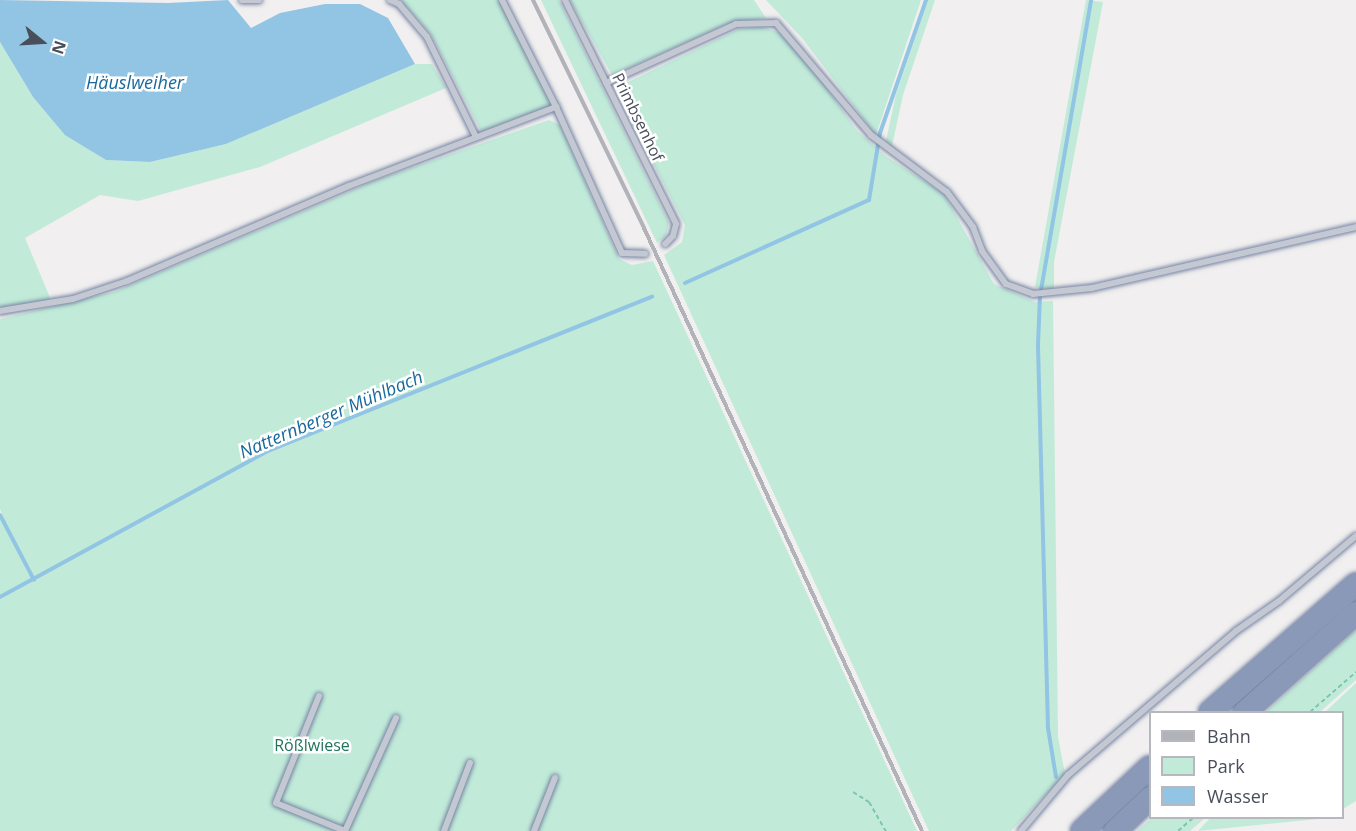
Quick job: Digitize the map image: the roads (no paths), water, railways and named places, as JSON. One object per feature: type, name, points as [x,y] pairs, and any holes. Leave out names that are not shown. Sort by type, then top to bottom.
[{"type":"highway","points":[[1211,711],[1356,584]]},
{"type":"highway","points":[[1246,711],[1356,614]]},
{"type":"highway","points":[[1082,831],[1149,768]]},
{"type":"highway","points":[[1115,831],[1149,799]]},
{"type":"lane","points":[[242,0],[259,0]]},
{"type":"lane","points":[[390,0],[399,4],[427,37],[476,137]]},
{"type":"lane","points":[[502,0],[556,107],[622,253],[645,254]]},
{"type":"lane","name":"Primbsenhof","points":[[565,0],[676,224],[673,236],[665,244]]},
{"type":"lane","points":[[606,83],[736,24],[776,22],[871,135],[947,192],[973,227],[982,251],[1006,284],[1033,294],[1054,294],[1356,227]]},
{"type":"lane","points":[[0,311],[74,299],[127,281],[476,137],[556,107]]},
{"type":"lane","points":[[1021,831],[1068,775],[1236,631],[1279,601],[1356,536]]},
{"type":"lane","points":[[319,696],[276,803],[345,831],[396,718]]},
{"type":"lane","points":[[444,831],[470,763]]},
{"type":"lane","points":[[534,831],[555,778]]},
{"type":"water","name":"Häuslweiher","points":[[0,0],[168,3],[228,0],[251,28],[280,13],[325,4],[360,4],[388,18],[415,64],[226,144],[150,162],[106,160],[65,135],[33,97],[0,42]]},
{"type":"waterway","name":"Natternberger Mühlbach","points":[[685,283],[869,200],[880,133],[926,0]]},
{"type":"waterway","points":[[1056,777],[1048,728],[1038,345],[1040,296],[1091,0]]},
{"type":"waterway","name":"Natternberger Mühlbach","points":[[0,597],[268,451],[652,297]]},
{"type":"waterway","points":[[0,515],[34,580]]},
{"type":"railway","points":[[533,0],[644,228],[922,831]]},
{"type":"park label","name":"Rößlwiese","points":[[312,745]]}]
